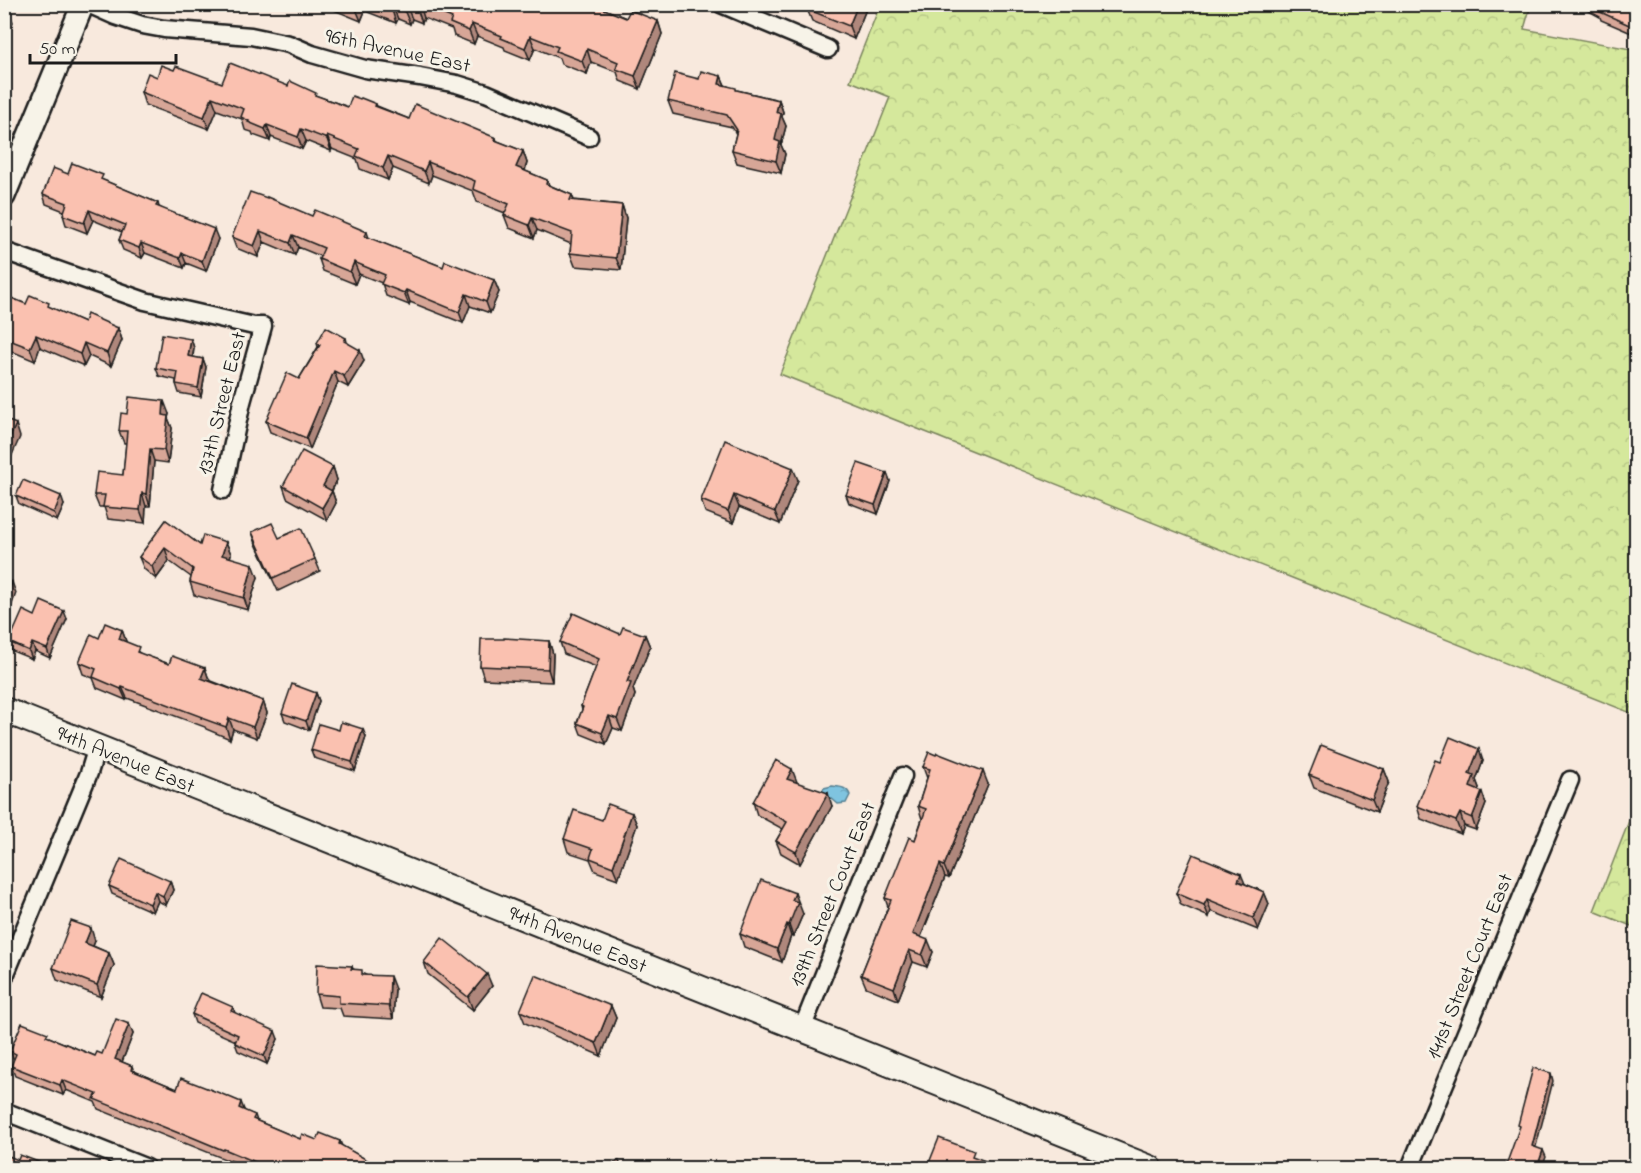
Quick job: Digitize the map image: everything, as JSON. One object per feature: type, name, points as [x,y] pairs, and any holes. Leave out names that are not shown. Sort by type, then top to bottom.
[{"type":"main road","name":"94th Avenue East","points":[[4,710],[1150,1168]]},
{"type":"street","points":[[4,196],[83,4]]},
{"type":"street","name":"96th Avenue East","points":[[88,4],[142,25],[251,36],[289,44],[321,57],[365,69],[457,84],[506,101],[589,137]]},
{"type":"street","points":[[721,4],[828,49]]},
{"type":"street","name":"137th Street East","points":[[4,251],[145,301],[254,326],[263,326],[242,402],[223,490]]},
{"type":"street","points":[[4,978],[89,773],[97,747]]},
{"type":"street","name":"139th Street Court East","points":[[802,1029],[903,776]]},
{"type":"street","name":"141st Street Court East","points":[[1410,1168],[1570,780]]},
{"type":"street","points":[[4,1111],[147,1168]]},
{"type":"green space","points":[[880,5],[1531,5],[1524,29],[1636,50],[1636,715],[780,374],[890,97],[850,81]]},
{"type":"green space","points":[[1636,803],[1636,928],[1594,911]]},
{"type":"water","points":[[832,786],[849,792],[846,803],[838,804],[831,798],[827,799],[821,792],[824,788]]},
{"type":"building","points":[[346,4],[358,4],[356,9]]},
{"type":"building","points":[[377,4],[592,4],[626,18],[630,10],[658,21],[635,76],[616,69],[618,62],[587,49],[582,61],[556,51],[558,47],[530,36],[525,48],[472,24],[469,31],[450,23],[452,18],[420,5],[418,11],[407,7],[405,12]]},
{"type":"building","points":[[809,4],[858,4],[849,26],[807,9]]},
{"type":"building","points":[[1588,4],[1636,4],[1636,28],[1598,11]]},
{"type":"building","points":[[4,8],[8,9],[4,20]]},
{"type":"building","points":[[230,63],[288,86],[290,81],[316,93],[315,95],[348,107],[352,96],[409,119],[415,104],[523,151],[516,167],[547,180],[546,184],[572,195],[570,200],[622,205],[616,258],[570,253],[572,233],[532,218],[529,225],[504,215],[509,204],[473,189],[475,181],[428,162],[424,171],[388,156],[383,168],[356,156],[359,149],[327,136],[327,139],[301,129],[298,137],[267,125],[265,129],[248,122],[241,117],[244,109],[212,97],[204,117],[141,92],[148,73],[157,77],[161,65],[174,70],[176,66],[222,83]]},
{"type":"building","points":[[701,71],[721,76],[719,84],[779,100],[776,112],[781,114],[775,140],[780,142],[776,161],[732,150],[737,130],[727,115],[668,101],[675,73],[699,79]]},
{"type":"building","points":[[72,163],[103,175],[101,179],[158,203],[156,206],[214,229],[202,261],[182,253],[180,258],[141,243],[139,248],[119,240],[125,225],[89,210],[84,223],[63,215],[67,203],[43,194],[53,168],[68,174]]},
{"type":"building","points":[[250,192],[312,216],[315,210],[367,232],[365,236],[443,267],[445,261],[494,280],[486,302],[466,294],[459,312],[406,290],[404,293],[381,284],[385,275],[354,262],[350,272],[319,259],[324,248],[293,235],[290,243],[260,231],[254,246],[232,237]]},
{"type":"building","points":[[4,295],[26,304],[30,295],[84,322],[87,314],[118,328],[107,353],[84,343],[80,354],[36,335],[30,348],[4,338]]},
{"type":"building","points":[[326,327],[346,338],[344,341],[360,350],[344,376],[334,371],[306,438],[266,421],[287,373],[299,379],[320,345],[317,343]]},
{"type":"building","points":[[162,334],[191,339],[188,356],[203,359],[198,388],[176,384],[178,372],[156,368]]},
{"type":"building","points":[[129,397],[164,401],[163,415],[168,416],[164,450],[150,449],[146,494],[142,493],[140,510],[103,507],[105,495],[94,495],[97,472],[123,475],[127,431],[119,431],[121,413],[127,414]]},
{"type":"building","points":[[4,413],[8,414],[6,420],[16,424],[4,450]]},
{"type":"building","points":[[725,440],[793,468],[775,512],[734,495],[728,511],[701,500]]},
{"type":"building","points":[[302,451],[333,467],[323,486],[332,491],[322,508],[283,486]]},
{"type":"building","points":[[858,463],[887,473],[875,505],[846,495]]},
{"type":"building","points":[[23,480],[61,496],[54,513],[16,496]]},
{"type":"building","points":[[166,520],[200,545],[203,535],[226,542],[222,555],[253,564],[244,598],[190,582],[193,569],[165,548],[152,566],[139,557]]},
{"type":"building","points":[[272,523],[279,538],[301,528],[315,559],[273,578],[252,532]]},
{"type":"building","points":[[4,579],[12,582],[4,603]]},
{"type":"building","points":[[41,601],[64,611],[47,649],[32,643],[29,651],[9,642],[23,610],[35,616]]},
{"type":"building","points":[[573,613],[620,634],[623,627],[645,635],[627,682],[631,683],[617,719],[609,716],[602,733],[577,723],[599,659],[560,642]]},
{"type":"building","points":[[105,623],[122,630],[119,639],[139,647],[137,652],[169,664],[172,656],[205,668],[201,678],[263,701],[253,727],[229,718],[226,727],[93,677],[96,669],[79,662],[91,634],[99,638]]},
{"type":"building","points":[[481,639],[549,641],[548,669],[480,666]]},
{"type":"building","points":[[292,684],[316,693],[306,721],[282,713]]},
{"type":"building","points":[[341,722],[363,729],[352,762],[311,750],[319,724],[339,730]]},
{"type":"building","points":[[1450,737],[1479,749],[1469,774],[1474,776],[1470,787],[1482,792],[1472,818],[1460,813],[1456,821],[1417,806],[1435,760],[1440,762]]},
{"type":"building","points":[[1321,745],[1384,769],[1372,800],[1309,775]]},
{"type":"building","points":[[929,752],[983,771],[944,866],[940,864],[913,934],[928,940],[922,955],[909,950],[894,988],[861,975],[891,900],[885,898],[909,837],[915,840],[926,809],[918,806],[930,769],[923,767]]},
{"type":"building","points":[[776,760],[792,769],[787,779],[828,793],[796,852],[776,841],[787,822],[753,802]]},
{"type":"building","points":[[608,804],[632,813],[613,867],[590,858],[593,849],[564,839],[574,810],[602,820]]},
{"type":"building","points":[[1193,854],[1241,874],[1238,881],[1264,892],[1253,918],[1207,899],[1204,905],[1176,893]]},
{"type":"building","points":[[121,859],[170,881],[163,896],[155,892],[150,904],[109,886]]},
{"type":"building","points":[[761,880],[795,893],[792,900],[798,902],[777,949],[740,934]]},
{"type":"building","points":[[71,921],[91,928],[85,943],[109,953],[97,985],[53,968]]},
{"type":"building","points":[[442,938],[487,974],[468,997],[424,962]]},
{"type":"building","points":[[317,964],[352,966],[351,969],[362,970],[362,975],[390,976],[389,1006],[339,1003],[339,996],[316,994]]},
{"type":"building","points":[[535,975],[611,1006],[596,1043],[520,1011]]},
{"type":"building","points":[[201,993],[233,1007],[231,1011],[275,1031],[264,1056],[235,1043],[238,1035],[192,1014]]},
{"type":"building","points":[[116,1019],[129,1024],[115,1059],[132,1066],[131,1070],[177,1089],[181,1078],[222,1094],[241,1102],[239,1108],[255,1115],[253,1119],[300,1139],[302,1134],[317,1140],[320,1133],[340,1141],[339,1144],[381,1168],[270,1168],[94,1099],[97,1094],[62,1080],[60,1085],[11,1066],[16,1054],[10,1051],[22,1023],[48,1033],[46,1036],[95,1056],[97,1052],[102,1054]]},
{"type":"building","points":[[1533,1068],[1551,1073],[1532,1146],[1543,1150],[1537,1168],[1505,1168],[1520,1126],[1518,1125]]},
{"type":"building","points":[[939,1138],[974,1151],[972,1156],[988,1162],[986,1168],[927,1168]]},
{"type":"building","points":[[4,1154],[18,1160],[20,1155],[46,1165],[45,1168],[4,1168]]},
{"type":"building","points":[[619,1161],[622,1168],[603,1168]]}]
